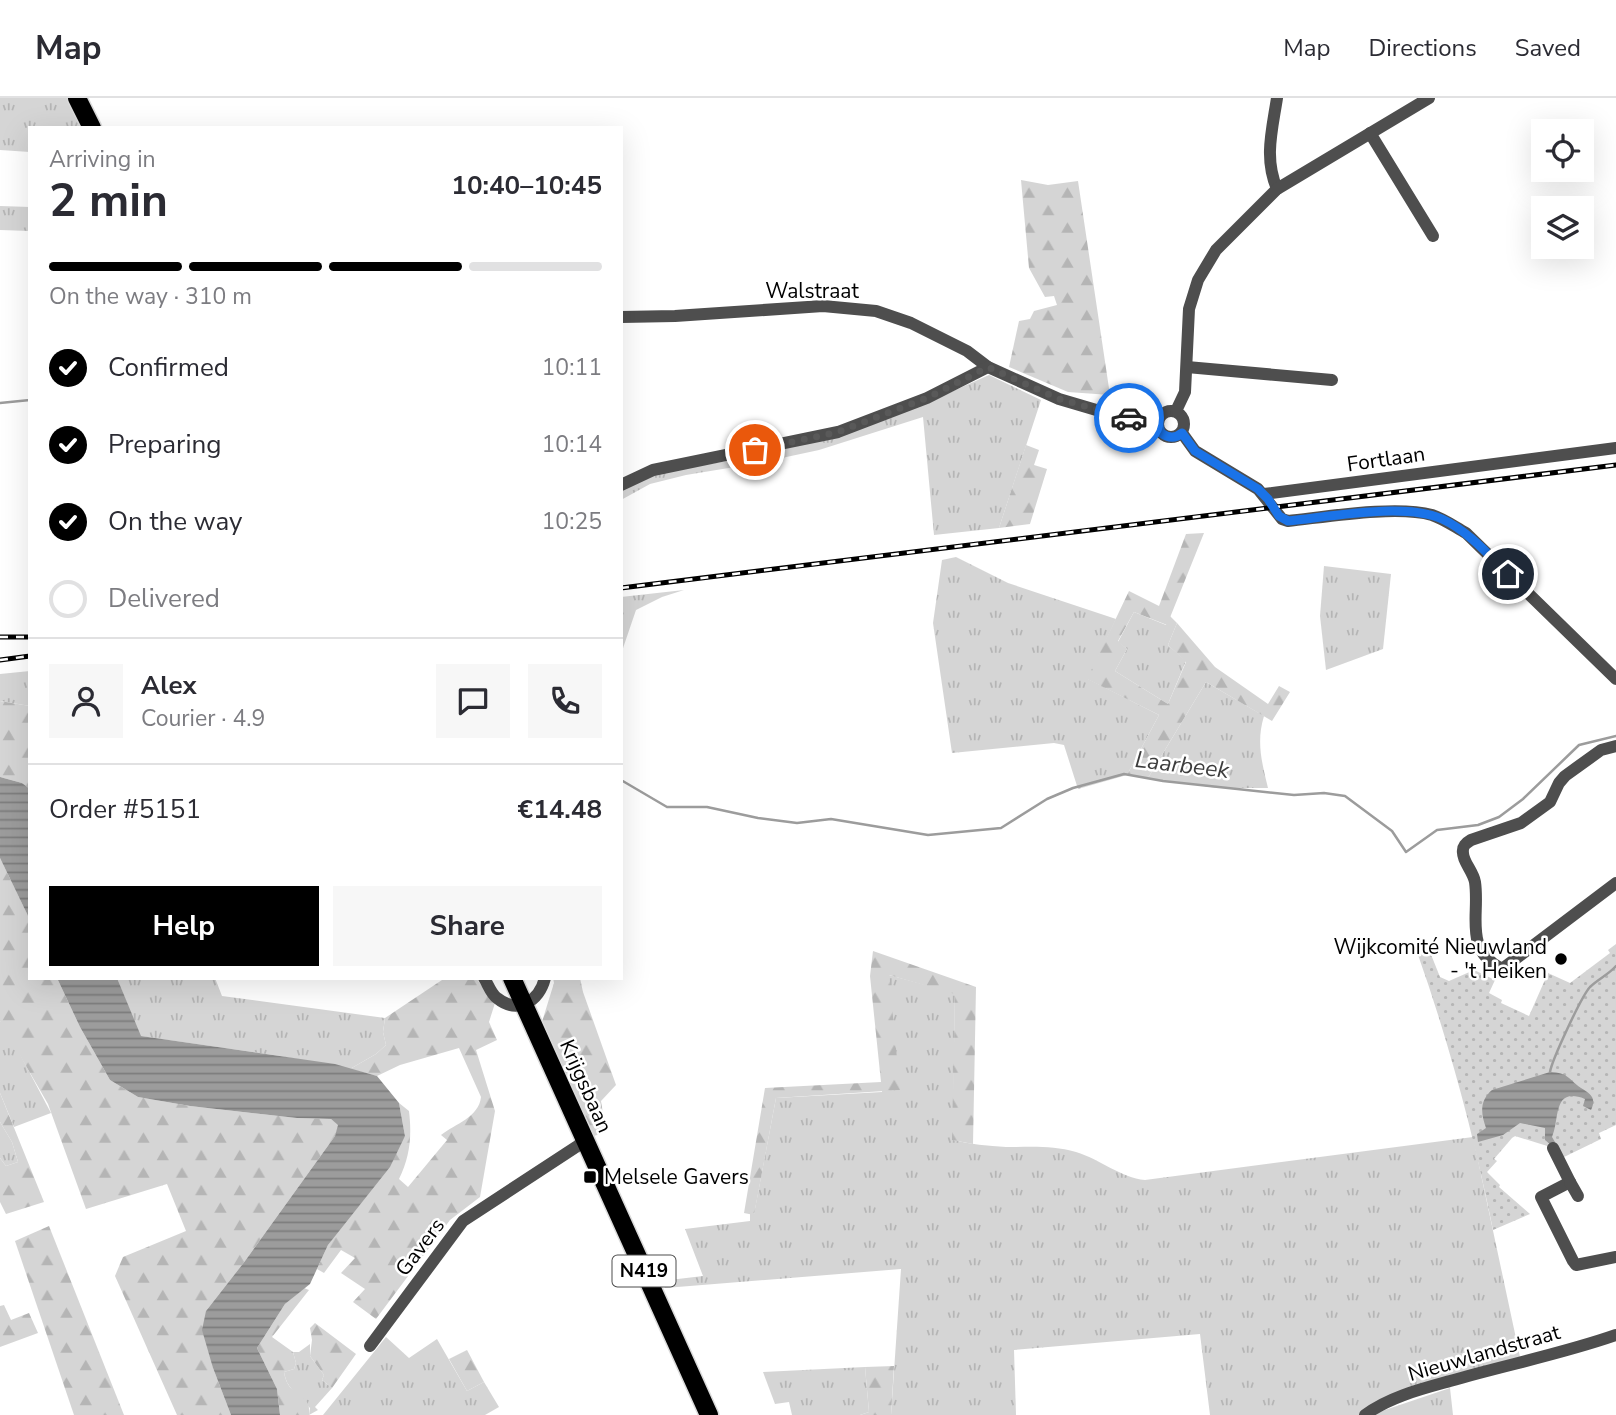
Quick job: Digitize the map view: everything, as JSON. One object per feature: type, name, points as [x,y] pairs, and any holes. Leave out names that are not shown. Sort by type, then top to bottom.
[{"type":"main road","points":[[77,98],[91,126]]},
{"type":"main road","name":"Krijgsbaan","points":[[513,980],[707,1411]]},
{"type":"street","points":[[1277,98],[1269,156],[1270,172],[1277,189]]},
{"type":"street","points":[[1176,411],[1185,392],[1189,309],[1205,266],[1216,250],[1277,189],[1421,100]]},
{"type":"street","points":[[1370,133],[1433,236]]},
{"type":"street","name":"Walstraat","points":[[623,317],[823,306],[876,311],[911,323],[967,351],[988,367],[1059,399],[1085,408],[1158,422]]},
{"type":"street","points":[[623,484],[653,470],[838,432],[927,398],[988,367]]},
{"type":"street","points":[[1187,367],[1332,380]]},
{"type":"street","points":[[1176,411],[1181,414],[1185,423],[1182,433],[1168,437],[1161,433],[1158,422],[1163,413],[1176,411]]},
{"type":"street","points":[[1182,433],[1195,451],[1264,494],[1282,519],[1288,521],[1394,512],[1430,514],[1443,519],[1466,533],[1616,679]]},
{"type":"street","name":"Fortlaan","points":[[1264,494],[1616,448]]},
{"type":"street","points":[[1616,746],[1601,750],[1565,776],[1550,802],[1521,823],[1471,840],[1463,848],[1464,858],[1473,871],[1475,884],[1475,933],[1485,957],[1502,969],[1616,883]]},
{"type":"street","points":[[485,980],[495,997],[513,1004],[526,1005],[534,999],[544,980]]},
{"type":"street","name":"Gavers","points":[[370,1346],[463,1221],[579,1145],[583,1138]]},
{"type":"street","points":[[1553,1148],[1578,1196]]},
{"type":"street","points":[[1570,1182],[1541,1198],[1573,1261],[1576,1265],[1616,1257]]},
{"type":"street","name":"Nieuwlandstraat","points":[[1365,1415],[1377,1406],[1417,1390],[1589,1345],[1616,1335]]},
{"type":"green space","points":[[0,98],[67,98],[80,126],[28,126],[28,152],[0,150]]},
{"type":"green space","points":[[1021,180],[1048,185],[1078,181],[1110,395],[1068,392],[1009,367],[1019,321],[1030,319],[1034,311],[1057,305],[1054,296],[1045,297],[1029,268]]},
{"type":"green space","points":[[0,206],[28,207],[28,231],[0,230]]},
{"type":"green space","points":[[989,375],[1041,400],[999,528],[934,535],[923,417],[819,450],[650,484],[623,499],[623,489],[658,473],[756,456],[836,436],[922,405]]},
{"type":"green space","points":[[1026,445],[1039,450],[1034,465],[1047,469],[1030,524],[999,528]]},
{"type":"green space","points":[[1204,533],[1167,625],[1134,612],[1118,641],[1127,649],[1115,671],[1168,704],[1186,662],[1168,645],[1177,623],[1215,667],[1268,704],[1279,686],[1290,692],[1272,721],[1206,682],[1148,778],[1127,775],[1159,715],[1087,679],[1129,591],[1159,606],[1186,534]]},
{"type":"green space","points":[[956,557],[1008,583],[1116,619],[1088,679],[1159,715],[1127,775],[1078,789],[1064,745],[1054,743],[952,753],[933,623],[942,560]]},
{"type":"green space","points":[[1324,566],[1391,574],[1383,649],[1326,670],[1320,616]]},
{"type":"green space","points":[[684,590],[636,610],[623,648],[623,597]]},
{"type":"green space","points":[[1134,612],[1166,625],[1170,616],[1177,623],[1168,645],[1186,661],[1168,704],[1115,671],[1127,649],[1118,642]]},
{"type":"green space","points":[[28,671],[28,706],[0,701],[0,674]]},
{"type":"green space","points":[[1206,682],[1264,716],[1260,744],[1268,788],[1217,788],[1148,778]]},
{"type":"green space","points":[[0,701],[28,706],[28,788],[22,783],[0,777]]},
{"type":"green space","points":[[0,858],[28,916],[28,980],[58,980],[80,1027],[110,1080],[138,1097],[190,1106],[297,1118],[331,1119],[339,1125],[335,1136],[206,1311],[213,1368],[231,1415],[177,1415],[115,1276],[123,1257],[186,1231],[167,1184],[86,1209],[48,1104],[0,1021]]},
{"type":"green space","points":[[1616,944],[1616,1125],[1599,1133],[1601,1139],[1562,1158],[1557,1149],[1515,1136],[1512,1138],[1487,1172],[1499,1187],[1530,1214],[1493,1230],[1460,1090],[1417,952],[1428,947],[1440,977],[1449,981],[1474,970],[1495,980],[1489,993],[1502,1000],[1501,1003],[1529,1016],[1548,973],[1570,983],[1610,953],[1608,950]]},
{"type":"green space","points":[[873,951],[976,987],[973,1144],[952,1140],[955,994],[889,975],[900,1090],[776,1098],[754,1215],[744,1213],[765,1088],[881,1082],[870,976]]},
{"type":"green space","points":[[889,975],[955,993],[953,1140],[1006,1147],[1058,1148],[1085,1155],[1127,1176],[1145,1180],[1473,1137],[1520,1357],[1447,1376],[1379,1412],[1450,1388],[1453,1415],[1210,1415],[1200,1334],[1014,1350],[1016,1415],[891,1415],[901,1269],[665,1288],[661,1281],[703,1276],[685,1229],[750,1221],[750,1214],[754,1214],[776,1098],[882,1092]]},
{"type":"green space","points":[[118,980],[216,980],[222,996],[385,1018],[383,1032],[386,1045],[350,1069],[140,1036]]},
{"type":"green space","points":[[442,980],[478,980],[495,1003],[489,1022],[497,1040],[476,1050],[495,1111],[480,1197],[450,1220],[376,1319],[353,1302],[365,1289],[341,1273],[355,1258],[341,1250],[324,1273],[317,1269],[328,1245],[405,1136],[399,1103],[409,1111],[409,1146],[399,1179],[408,1187],[447,1140],[441,1135],[471,1115],[481,1097],[459,1048],[400,1065],[377,1076],[350,1069],[386,1045],[383,1032],[385,1018]]},
{"type":"green space","points":[[553,980],[580,980],[616,1085],[601,1101],[606,1132],[594,1136],[541,1025]]},
{"type":"green space","points":[[0,1021],[51,1113],[14,1127],[0,1093]]},
{"type":"green space","points":[[0,1093],[44,1202],[6,1214],[0,1202],[0,1158],[6,1166],[18,1162],[12,1142],[0,1122]]},
{"type":"green space","points":[[0,1122],[12,1142],[18,1162],[6,1166],[0,1158]]},
{"type":"green space","points":[[49,1226],[124,1415],[74,1415],[15,1241]]},
{"type":"green space","points":[[304,1288],[309,1290],[272,1337],[293,1352],[296,1363],[294,1369],[284,1372],[286,1381],[307,1402],[309,1415],[280,1415],[277,1389],[257,1348],[285,1304]]},
{"type":"green space","points":[[4,1305],[11,1320],[29,1313],[38,1333],[0,1347],[0,1306]]},
{"type":"green space","points":[[315,1323],[356,1354],[332,1388],[322,1380],[324,1375],[310,1356],[310,1328]]},
{"type":"green space","points":[[386,1337],[409,1358],[437,1339],[467,1391],[484,1382],[499,1407],[485,1415],[323,1415]]},
{"type":"green space","points":[[310,1344],[310,1356],[324,1375],[322,1380],[332,1388],[315,1407],[318,1410],[309,1415],[310,1408],[291,1388],[284,1372],[294,1369],[296,1363],[293,1352],[299,1352]]},
{"type":"green space","points":[[467,1350],[484,1382],[467,1391],[449,1359]]},
{"type":"green space","points":[[894,1366],[891,1415],[860,1415],[869,1412],[865,1367]]},
{"type":"green space","points":[[865,1367],[869,1412],[860,1415],[792,1415],[789,1402],[775,1404],[763,1372]]},
{"type":"shaded area","points":[[0,777],[22,783],[28,788],[28,916],[0,858]]},
{"type":"shaded area","points":[[58,980],[118,980],[141,1036],[335,1064],[377,1076],[399,1103],[405,1136],[390,1167],[328,1245],[310,1284],[285,1304],[257,1348],[277,1389],[280,1415],[231,1415],[202,1330],[206,1311],[335,1136],[338,1125],[331,1119],[297,1118],[190,1106],[138,1097],[110,1080],[80,1027]]},
{"type":"shaded area","points":[[1550,1072],[1564,1075],[1590,1094],[1593,1099],[1591,1110],[1583,1106],[1585,1099],[1574,1096],[1562,1101],[1552,1137],[1555,1142],[1551,1145],[1545,1140],[1545,1128],[1520,1123],[1503,1135],[1478,1142],[1477,1134],[1486,1128],[1482,1113],[1483,1103],[1492,1090]]},
{"type":"waterway","points":[[0,403],[28,400]]},
{"type":"waterway","name":"Laarbeek","points":[[623,781],[667,807],[707,807],[797,823],[831,819],[928,835],[1001,828],[1047,799],[1073,788],[1124,774],[1163,781],[1294,795],[1324,793],[1345,796],[1392,831],[1406,852],[1437,830],[1478,825],[1499,817],[1523,799],[1579,745],[1616,736]]},
{"type":"waterway","points":[[1550,1072],[1567,1029],[1586,993],[1616,966]]},
{"type":"railway","points":[[623,588],[1616,465]]},
{"type":"railway","points":[[0,637],[28,637]]},
{"type":"railway","points":[[0,660],[28,656]]},
{"type":"way so far","points":[[755,450],[838,432],[927,398],[988,367],[1059,399],[1129,418]]},
{"type":"place","name":"Wijkcomité Nieuwland - 't Heiken","points":[[1561,959]]},
{"type":"place","name":"Melsele Gavers","points":[[590,1177]]},
{"type":"route","points":[[1129,418],[1158,422],[1161,433],[1171,438],[1182,433],[1195,451],[1258,489],[1282,519],[1288,521],[1394,512],[1430,514],[1466,533],[1508,574]]}]
